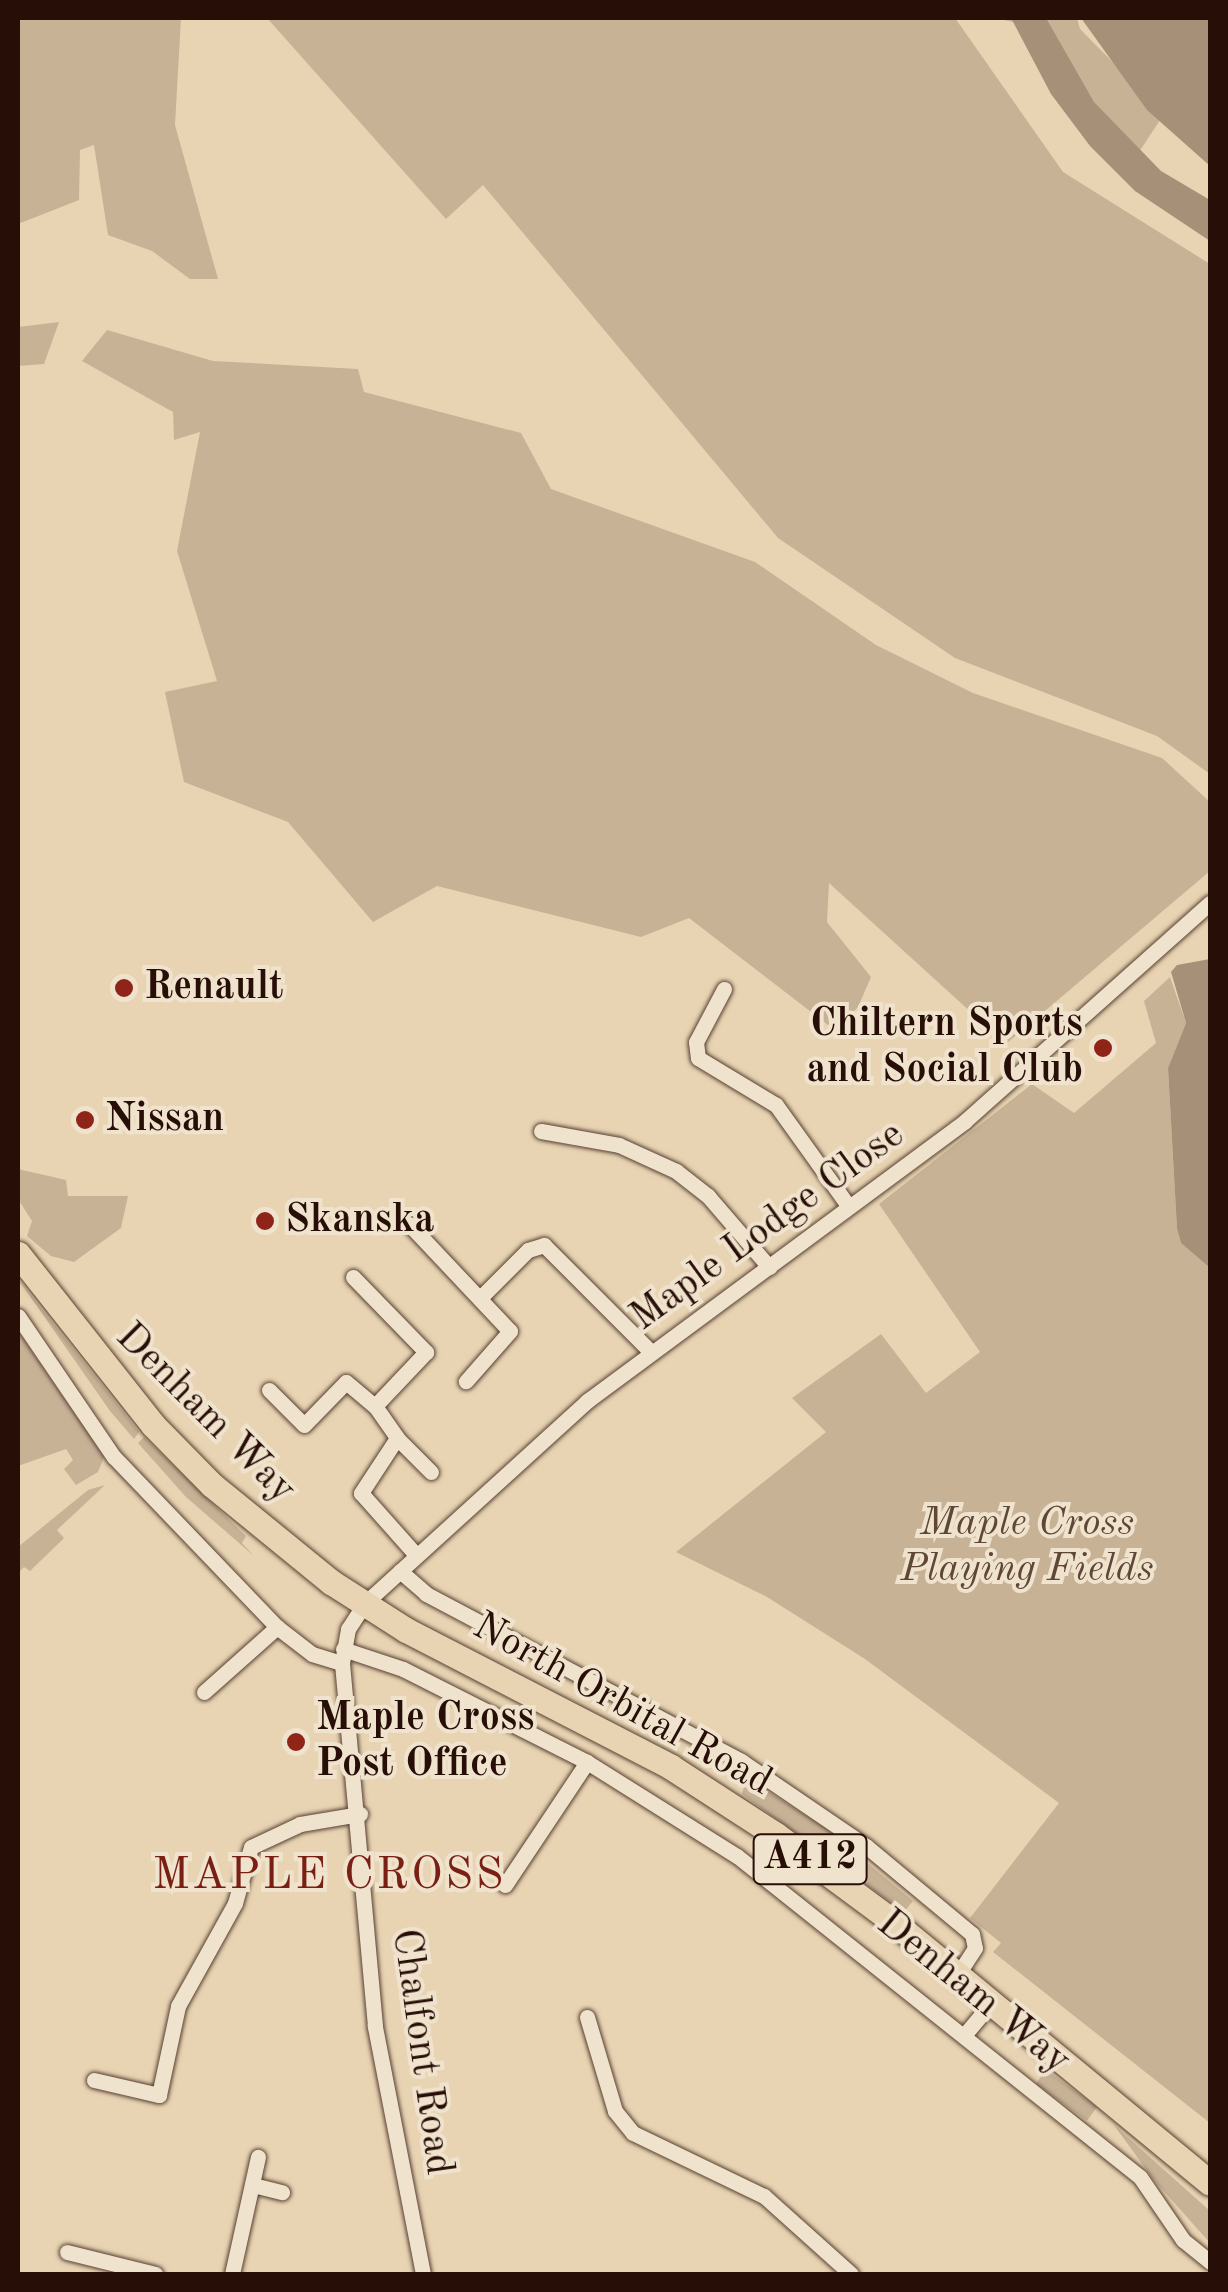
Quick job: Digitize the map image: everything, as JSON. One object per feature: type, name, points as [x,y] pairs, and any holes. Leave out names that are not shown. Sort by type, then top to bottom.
[{"type":"main road","name":"Denham Way","points":[[18,1254],[108,1376],[188,1461],[364,1604]]},
{"type":"main road","name":"North Orbital Road","points":[[364,1604],[671,1768],[832,1874],[1210,2182]]},
{"type":"street","name":"Maple Lodge Close","points":[[364,1604],[587,1401],[966,1121],[1210,902]]},
{"type":"street","points":[[724,989],[696,1042],[698,1058],[776,1104],[850,1208]]},
{"type":"street","points":[[541,1131],[619,1145],[676,1171],[708,1196],[769,1267]]},
{"type":"street","points":[[409,1224],[507,1323],[509,1338],[466,1381]]},
{"type":"street","points":[[482,1296],[528,1250],[544,1244],[651,1352]]},
{"type":"street","points":[[353,1277],[426,1352],[376,1406]]},
{"type":"street","name":"Denham Way","points":[[18,1316],[114,1457],[277,1627],[312,1654],[403,1669],[587,1762],[737,1856],[966,2033],[1140,2177],[1183,2240],[1210,2262]]},
{"type":"street","points":[[270,1390],[304,1426],[346,1382],[376,1406],[397,1438],[430,1472]]},
{"type":"street","points":[[397,1438],[361,1492],[416,1555]]},
{"type":"street","name":"Denham Way","points":[[400,1571],[426,1594],[741,1761],[866,1846],[972,1934],[975,1948],[958,1974]]},
{"type":"street","points":[[342,1656],[364,1604]]},
{"type":"street","points":[[204,1692],[277,1627]]},
{"type":"street","name":"Chalfont Road","points":[[342,1656],[360,1814],[376,2026],[423,2274]]},
{"type":"street","points":[[504,1885],[587,1762]]},
{"type":"street","points":[[94,2080],[159,2094],[178,2006],[235,1904],[250,1848],[300,1824],[360,1814]]},
{"type":"street","points":[[966,2033],[991,2003]]},
{"type":"street","points":[[587,2017],[615,2111],[632,2133],[764,2196],[851,2274]]},
{"type":"street","points":[[232,2274],[258,2157]]},
{"type":"street","points":[[253,2186],[282,2192]]},
{"type":"street","points":[[67,2252],[155,2274]]},
{"type":"green space","points":[[18,18],[181,18],[175,125],[218,279],[190,279],[152,251],[108,235],[94,145],[80,150],[79,200],[18,224]]},
{"type":"green space","points":[[267,18],[955,18],[1063,172],[1210,264],[1210,774],[1157,736],[955,658],[778,538],[483,185],[446,219]]},
{"type":"green space","points":[[995,18],[1077,18],[1080,29],[1164,114],[1139,152],[1075,91],[1040,28]]},
{"type":"green space","points":[[59,322],[44,364],[18,366],[18,327]]},
{"type":"green space","points":[[107,330],[213,361],[358,369],[364,392],[521,433],[551,489],[755,562],[876,645],[973,693],[1162,758],[1210,802],[1210,871],[1006,1044],[829,883],[827,922],[871,977],[858,1007],[842,1024],[828,1025],[689,918],[641,937],[437,886],[373,922],[288,822],[184,782],[165,692],[217,681],[177,551],[200,432],[174,440],[173,412],[82,361]]},
{"type":"green space","name":"Maple Cross Playing Fields","points":[[1170,977],[1186,1023],[1168,1068],[1177,1229],[1181,1243],[1210,1268],[1210,2123],[993,1952],[1001,1943],[970,1918],[1059,1803],[865,1659],[767,1597],[676,1552],[826,1432],[792,1398],[881,1334],[926,1393],[980,1352],[879,1204],[1032,1084],[1074,1113],[1156,1043],[1144,1001]]},
{"type":"green space","points":[[18,1169],[66,1180],[68,1196],[128,1196],[121,1228],[74,1262],[51,1256],[27,1236],[32,1221],[18,1199]]},
{"type":"green space","points":[[18,1279],[139,1432],[134,1439],[110,1411]]},
{"type":"green space","points":[[18,1331],[104,1457],[98,1472],[76,1485],[64,1469],[73,1460],[66,1449],[18,1466]]},
{"type":"green space","points":[[144,1437],[246,1536],[242,1543],[254,1556],[186,1497],[138,1443]]},
{"type":"green space","points":[[105,1485],[57,1530],[64,1538],[30,1571],[24,1567],[18,1573],[18,1547],[88,1490]]},
{"type":"green space","points":[[746,1778],[824,1827],[913,1901],[904,1912],[742,1794]]},
{"type":"green space","points":[[1046,2070],[1097,2107],[1087,2121],[1036,2084]]},
{"type":"green space","points":[[1114,2125],[1210,2211],[1210,2243],[1153,2179]]},
{"type":"shaded area","points":[[1011,18],[1046,18],[1094,102],[1161,171],[1210,200],[1210,241],[1135,191],[1090,146],[1051,94]]},
{"type":"shaded area","points":[[1081,18],[1210,18],[1210,166],[1147,110]]},
{"type":"shaded area","points":[[1210,959],[1210,1268],[1181,1243],[1177,1229],[1168,1068],[1186,1023],[1171,972],[1177,965]]},
{"type":"place","name":"Renault","points":[[124,988]]},
{"type":"place","name":"Chiltern Sports and Social Club","points":[[1103,1048]]},
{"type":"place","name":"Nissan","points":[[85,1120]]},
{"type":"place","name":"Skanska","points":[[265,1221]]},
{"type":"place","name":"Maple Cross Post Office","points":[[296,1742]]},
{"type":"district","name":"MAPLE CROSS","points":[[329,1877]]}]
